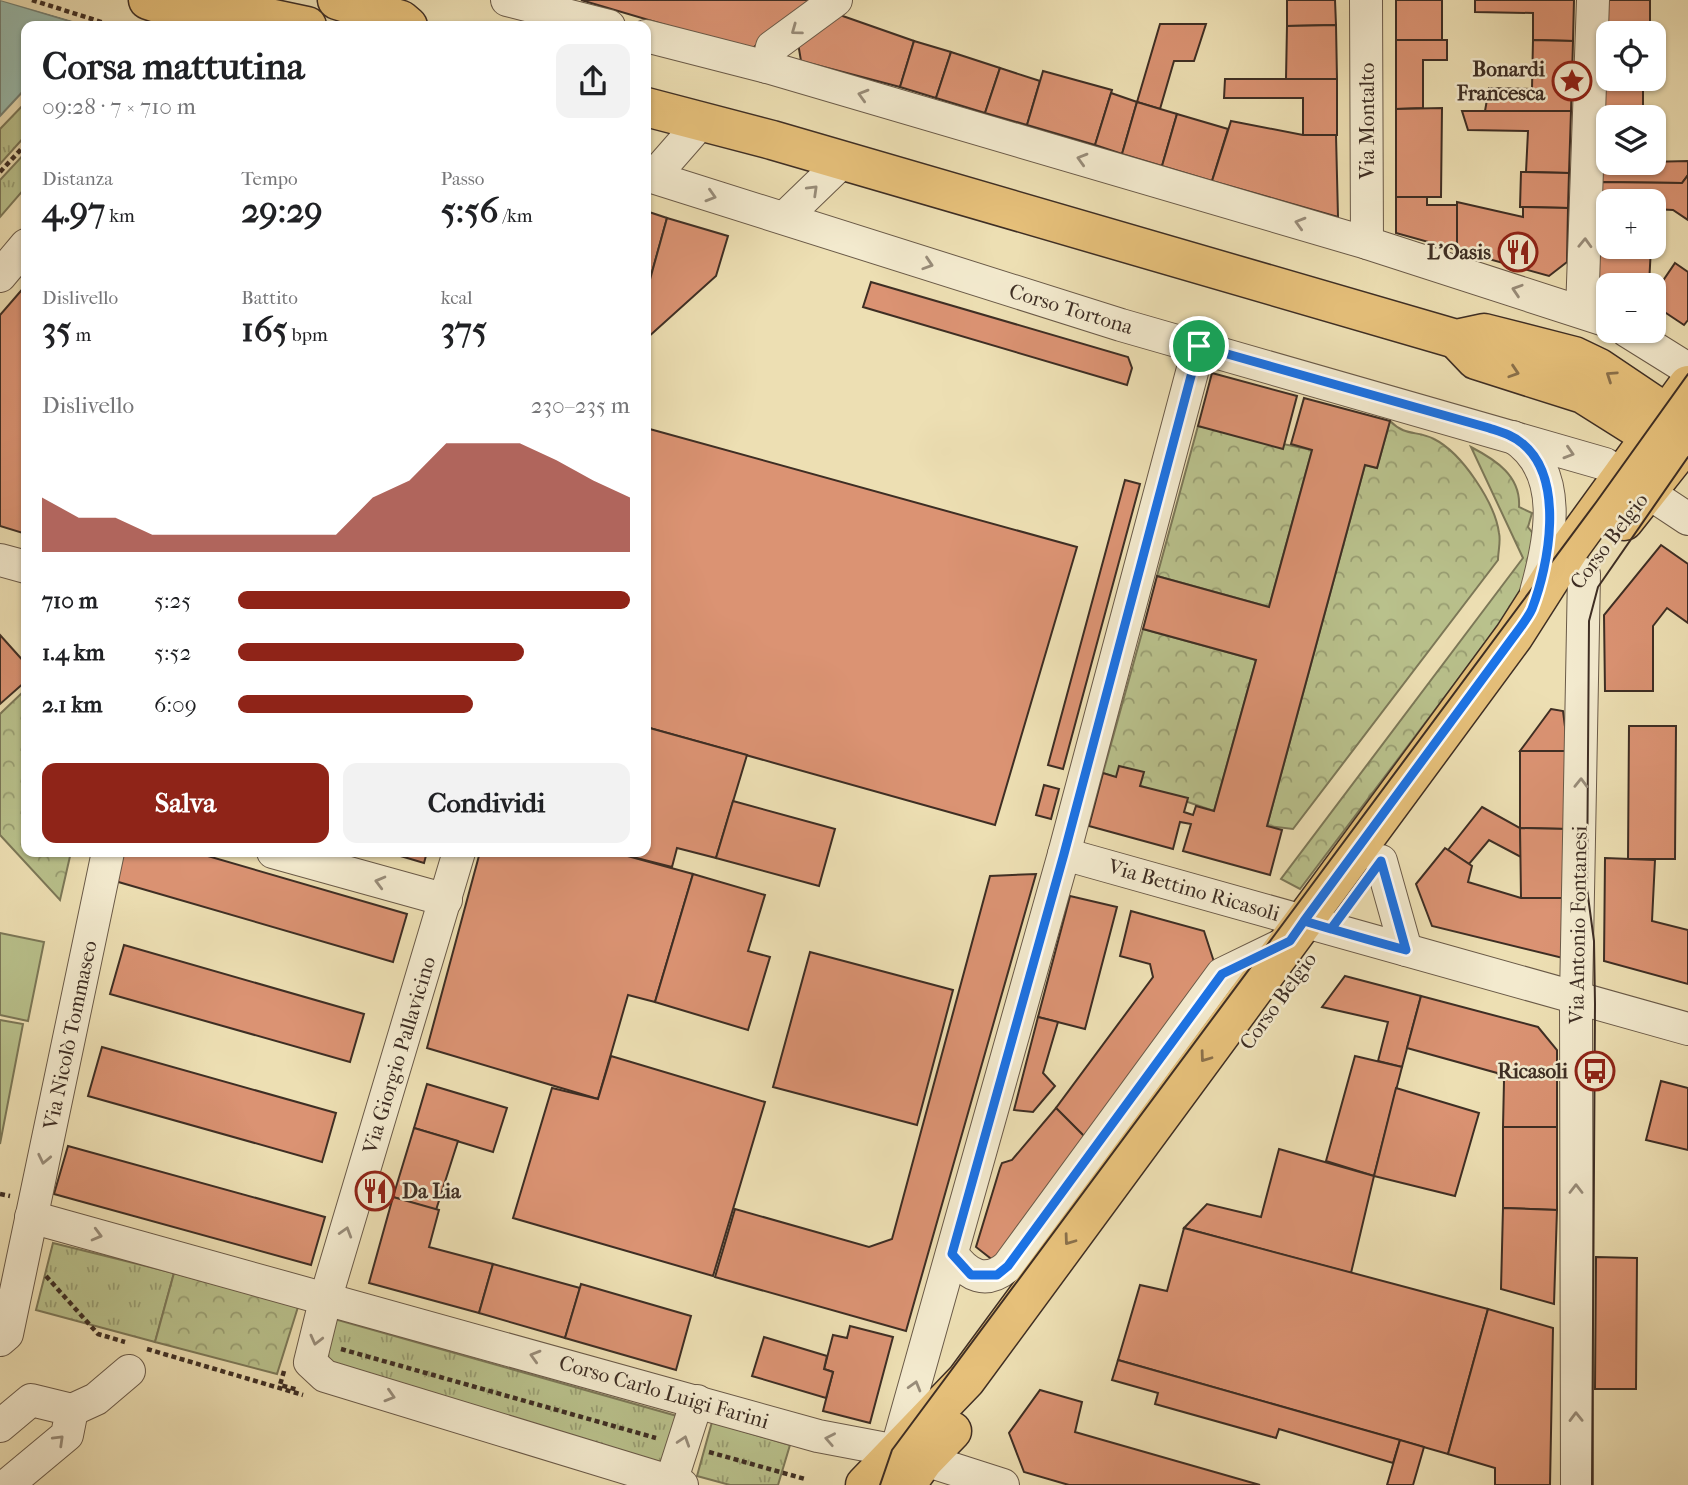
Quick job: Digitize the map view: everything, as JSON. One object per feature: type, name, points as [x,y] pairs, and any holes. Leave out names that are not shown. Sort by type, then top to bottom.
[{"type":"main road","points":[[148,0],[169,6],[229,12],[279,21]]},
{"type":"main road","points":[[337,0],[402,21]]},
{"type":"main road","points":[[651,108],[843,161],[1456,339],[1484,333],[1574,356],[1599,368],[1678,431]]},
{"type":"main road","name":"Corso Belgio","points":[[865,1485],[901,1473],[992,1390],[1531,610],[1572,545],[1636,483],[1678,431]]},
{"type":"main road","name":"Corso Belgio","points":[[1308,931],[1381,861],[1533,650],[1584,574],[1636,483]]},
{"type":"street","points":[[507,0],[589,21]]},
{"type":"street","points":[[767,66],[772,47],[836,0]]},
{"type":"street","name":"Via Montalto","points":[[1366,0],[1367,243]]},
{"type":"street","points":[[651,37],[767,66],[1367,243],[1595,316],[1593,0]]},
{"type":"street","points":[[651,174],[702,121]]},
{"type":"street","points":[[784,218],[843,161]]},
{"type":"street","name":"Corso Tortona","points":[[651,177],[1108,321],[1605,464],[1688,519]]},
{"type":"street","points":[[0,276],[21,251]]},
{"type":"street","points":[[1646,343],[1688,369]]},
{"type":"street","points":[[901,1473],[952,1254],[1064,854],[1199,346]]},
{"type":"street","points":[[1509,435],[1523,443],[1538,461],[1548,491],[1549,537],[1531,610]]},
{"type":"street","points":[[0,560],[21,566]]},
{"type":"street","name":"Via Antonio Fontanesi","points":[[1577,1485],[1576,998],[1584,574]]},
{"type":"street","name":"Via Bettino Ricasoli","points":[[1064,854],[1308,931],[1406,950],[1688,1029]]},
{"type":"street","name":"Via Nicolò Tommaseo","points":[[0,1340],[7,1334],[107,857]]},
{"type":"street","points":[[291,857],[446,900]]},
{"type":"street","name":"Via Giorgio Pallavicino","points":[[326,1297],[458,857]]},
{"type":"street","points":[[1381,861],[1406,950]]},
{"type":"street","name":"Corso Belgio","points":[[952,1254],[971,1275],[983,1278],[997,1275],[1008,1266],[1222,974],[1308,931]]},
{"type":"street","name":"Corso Carlo Luigi Farini","points":[[32,1217],[818,1436],[901,1473],[1003,1485]]},
{"type":"street","points":[[326,1297],[310,1363],[324,1376],[677,1483],[683,1445],[697,1401]]},
{"type":"street","points":[[0,1426],[31,1400],[72,1410],[96,1399],[129,1371]]},
{"type":"street","points":[[7,1485],[67,1435],[72,1410]]},
{"type":"path","points":[[32,0],[97,21]]},
{"type":"path","points":[[0,172],[21,149]]},
{"type":"path","points":[[334,1347],[805,1479]]},
{"type":"green space","points":[[21,107],[21,141],[0,164],[0,129]]},
{"type":"green space","points":[[21,157],[21,193],[0,217],[0,180]]},
{"type":"green space","points":[[1390,421],[1401,429],[1434,439],[1466,467],[1484,494],[1496,521],[1500,539],[1498,560],[1293,829],[1267,826],[1365,465],[1377,468]]},
{"type":"green space","points":[[1198,426],[1312,450],[1269,607],[1157,576]]},
{"type":"green space","points":[[1471,447],[1505,470],[1516,486],[1519,507],[1532,513],[1528,527],[1535,536],[1533,580],[1300,889],[1281,879],[1523,558]]},
{"type":"green space","points":[[1143,629],[1256,660],[1214,811],[1103,773]]},
{"type":"green space","points":[[21,694],[21,857],[70,857],[60,900],[0,835],[0,714]]},
{"type":"green space","points":[[0,933],[44,942],[28,1021],[0,1015]]},
{"type":"green space","points":[[0,1020],[23,1024],[0,1144]]},
{"type":"green space","points":[[53,1243],[174,1273],[155,1342],[36,1310]]},
{"type":"green space","points":[[174,1273],[298,1307],[277,1374],[155,1342]]},
{"type":"green space","points":[[331,1318],[677,1416],[663,1467],[317,1368]]},
{"type":"green space","points":[[712,1422],[790,1445],[778,1485],[730,1485],[697,1476]]},
{"type":"shaded area","points":[[0,0],[69,21],[21,21],[21,93],[0,116]]},
{"type":"pier","points":[[0,0],[115,0],[96,21],[74,21]]},
{"type":"building","points":[[581,0],[815,0],[750,50]]},
{"type":"building","points":[[1287,0],[1335,0],[1336,25],[1287,26]]},
{"type":"building","points":[[1396,0],[1442,0],[1442,40],[1396,40]]},
{"type":"building","points":[[1475,0],[1574,0],[1573,41],[1533,40],[1533,13],[1475,12]]},
{"type":"building","points":[[1603,0],[1650,0],[1650,21],[1603,21]]},
{"type":"building","points":[[837,14],[914,41],[900,87],[801,61],[798,43]]},
{"type":"building","points":[[1160,24],[1206,24],[1194,61],[1174,61],[1160,109],[1137,102]]},
{"type":"building","points":[[1336,25],[1337,79],[1286,79],[1287,26]]},
{"type":"building","points":[[1396,40],[1447,40],[1447,60],[1423,60],[1423,108],[1396,109]]},
{"type":"building","points":[[1533,40],[1573,41],[1571,111],[1485,111],[1489,88],[1532,89]]},
{"type":"building","points":[[914,41],[951,52],[936,98],[900,87]]},
{"type":"building","points":[[951,52],[1000,68],[985,113],[936,98]]},
{"type":"building","points":[[1000,68],[1040,81],[1027,125],[985,113]]},
{"type":"building","points":[[1043,71],[1112,90],[1095,145],[1027,125]]},
{"type":"building","points":[[1225,79],[1337,79],[1337,135],[1303,135],[1303,98],[1224,98]]},
{"type":"building","points":[[1602,91],[1643,91],[1643,105],[1601,105]]},
{"type":"building","points":[[1111,93],[1137,102],[1122,154],[1095,145]]},
{"type":"building","points":[[1137,102],[1177,114],[1162,166],[1122,154]]},
{"type":"building","points":[[1442,108],[1441,197],[1396,197],[1396,109]]},
{"type":"building","points":[[1462,111],[1571,111],[1569,173],[1526,172],[1528,131],[1468,130]]},
{"type":"building","points":[[1177,114],[1228,129],[1212,181],[1162,166]]},
{"type":"building","points":[[1231,121],[1303,135],[1336,135],[1338,217],[1212,181]]},
{"type":"building","points":[[1688,161],[1688,175],[1682,183],[1600,182],[1600,175],[1666,175],[1666,162]]},
{"type":"building","points":[[1521,172],[1569,173],[1568,208],[1520,207]]},
{"type":"building","points":[[1688,175],[1688,220],[1673,210],[1666,210],[1666,189],[1600,189],[1600,182],[1682,183]]},
{"type":"building","points":[[1396,197],[1427,197],[1427,205],[1457,205],[1457,250],[1396,233]]},
{"type":"building","points":[[1457,202],[1523,217],[1523,207],[1568,208],[1567,262],[1549,276],[1457,250]]},
{"type":"building","points":[[651,213],[667,218],[651,276]]},
{"type":"building","points":[[667,218],[728,236],[716,276],[651,334],[651,276]]},
{"type":"building","points":[[1599,259],[1650,259],[1650,273],[1598,273]]},
{"type":"building","points":[[1675,263],[1688,272],[1688,320],[1684,325],[1666,313],[1666,276]]},
{"type":"building","points":[[871,282],[1128,357],[1132,368],[1127,385],[863,307]]},
{"type":"building","points":[[21,291],[21,532],[0,526],[0,315]]},
{"type":"building","points":[[1212,373],[1297,396],[1283,449],[1198,426]]},
{"type":"building","points":[[1304,398],[1390,421],[1377,468],[1365,465],[1267,826],[1282,830],[1270,875],[1183,851],[1191,824],[1180,822],[1173,849],[1089,826],[1103,773],[1116,777],[1119,766],[1144,772],[1140,786],[1188,798],[1184,812],[1193,815],[1196,806],[1214,811],[1256,660],[1143,629],[1157,576],[1269,607],[1312,450],[1291,444]]},
{"type":"building","points":[[651,429],[1077,547],[995,825],[651,728]]},
{"type":"building","points":[[1125,480],[1140,484],[1063,769],[1048,765]]},
{"type":"building","points":[[1661,545],[1688,564],[1688,623],[1667,608],[1653,626],[1653,691],[1605,691],[1604,615]]},
{"type":"building","points":[[0,635],[21,658],[21,685],[0,704]]},
{"type":"building","points":[[1551,709],[1563,711],[1568,751],[1520,751]]},
{"type":"building","points":[[1629,726],[1676,726],[1675,859],[1628,859]]},
{"type":"building","points":[[651,728],[747,755],[716,858],[677,848],[672,867],[633,857],[651,857]]},
{"type":"building","points":[[1520,751],[1568,751],[1567,829],[1520,828]]},
{"type":"building","points":[[1044,785],[1059,789],[1051,819],[1036,815]]},
{"type":"building","points":[[733,801],[835,829],[819,886],[716,858]]},
{"type":"building","points":[[1482,807],[1520,828],[1521,857],[1489,840],[1469,864],[1448,850]]},
{"type":"building","points":[[1520,828],[1567,829],[1569,898],[1521,898]]},
{"type":"building","points":[[1445,848],[1472,866],[1468,882],[1521,898],[1569,898],[1567,959],[1432,926],[1416,884]]},
{"type":"building","points":[[122,857],[211,857],[407,914],[393,962],[115,881]]},
{"type":"building","points":[[404,857],[426,857],[424,863]]},
{"type":"building","points":[[479,857],[631,857],[693,874],[655,1002],[628,995],[598,1099],[427,1048]]},
{"type":"building","points":[[1605,858],[1655,860],[1652,921],[1688,930],[1688,984],[1604,961]]},
{"type":"building","points":[[693,874],[765,895],[748,951],[770,957],[748,1030],[655,1002]]},
{"type":"building","points":[[1036,874],[906,1331],[715,1277],[735,1209],[869,1247],[892,1239],[990,876]]},
{"type":"building","points":[[1070,896],[1117,907],[1085,1029],[1038,1017]]},
{"type":"building","points":[[1131,911],[1204,931],[1216,968],[1090,1142],[1056,1108],[1153,977],[1150,964],[1120,956]]},
{"type":"building","points":[[124,945],[364,1014],[350,1062],[110,994]]},
{"type":"building","points":[[810,952],[953,990],[917,1125],[773,1087]]},
{"type":"building","points":[[1345,976],[1421,996],[1402,1067],[1378,1061],[1388,1022],[1322,1007]]},
{"type":"building","points":[[1421,996],[1538,1027],[1557,1050],[1557,1127],[1503,1127],[1504,1081],[1497,1073],[1407,1048]]},
{"type":"building","points":[[1038,1017],[1058,1022],[1043,1073],[1055,1086],[1033,1112],[1014,1110]]},
{"type":"building","points":[[102,1047],[336,1113],[322,1162],[88,1096]]},
{"type":"building","points":[[611,1056],[765,1102],[713,1276],[513,1218],[552,1088],[598,1099]]},
{"type":"building","points":[[1355,1056],[1402,1067],[1374,1176],[1326,1161]]},
{"type":"building","points":[[1661,1081],[1688,1088],[1688,1150],[1646,1140]]},
{"type":"building","points":[[427,1084],[507,1108],[493,1152],[414,1128]]},
{"type":"building","points":[[1396,1088],[1479,1113],[1455,1196],[1374,1176]]},
{"type":"building","points":[[1056,1108],[1090,1142],[999,1265],[976,1247],[1000,1168],[1002,1163],[1012,1160]]},
{"type":"building","points":[[1503,1127],[1557,1127],[1557,1210],[1503,1208]]},
{"type":"building","points":[[414,1128],[458,1141],[436,1210],[393,1197]]},
{"type":"building","points":[[68,1146],[325,1217],[311,1265],[54,1194]]},
{"type":"building","points":[[1279,1149],[1374,1176],[1351,1273],[1184,1228],[1207,1204],[1261,1217]]},
{"type":"building","points":[[393,1197],[439,1210],[429,1247],[493,1264],[479,1313],[369,1283]]},
{"type":"building","points":[[1503,1208],[1557,1210],[1554,1304],[1501,1289]]},
{"type":"building","points":[[1184,1228],[1488,1309],[1448,1454],[1118,1360],[1140,1285],[1167,1291]]},
{"type":"building","points":[[1596,1257],[1637,1258],[1636,1389],[1595,1389]]},
{"type":"building","points":[[493,1264],[580,1288],[565,1338],[479,1313]]},
{"type":"building","points":[[581,1284],[691,1316],[676,1370],[565,1338]]},
{"type":"building","points":[[1488,1309],[1553,1328],[1550,1485],[1495,1485],[1495,1468],[1448,1454]]},
{"type":"building","points":[[850,1326],[893,1337],[870,1423],[823,1411],[833,1372],[824,1369],[833,1335],[847,1338]]},
{"type":"building","points":[[764,1337],[827,1356],[824,1369],[833,1372],[826,1398],[752,1376]]},
{"type":"building","points":[[1118,1360],[1400,1440],[1393,1463],[1279,1429],[1276,1438],[1155,1404],[1158,1393],[1112,1380]]},
{"type":"building","points":[[1040,1390],[1082,1402],[1075,1432],[1260,1485],[1069,1485],[1024,1472],[1009,1433]]},
{"type":"building","points":[[1400,1440],[1424,1447],[1413,1485],[1387,1485]]},
{"type":"tram line","points":[[880,1485],[892,1450],[1597,501],[1688,374]]},
{"type":"tram line","points":[[1592,1485],[1595,1004],[1594,941],[1587,889],[1589,621],[1598,587],[1688,457]]},
{"type":"place","name":"Bonardi Francesca","points":[[1572,81]]},
{"type":"place","name":"L'Oasis","points":[[1518,252]]},
{"type":"place","name":"Ricasoli","points":[[1595,1071]]},
{"type":"place","name":"Da Lia","points":[[375,1191]]},
{"type":"route","points":[[1199,346],[1064,854],[952,1254],[971,1275],[983,1278],[997,1275],[1008,1266],[1222,974],[1290,941],[1304,921],[1331,929],[1381,861],[1383,876],[1406,950],[1340,932],[1304,921],[1514,636],[1531,610],[1540,577],[1549,537],[1548,491],[1538,461],[1523,443],[1489,428],[1199,346]]}]
